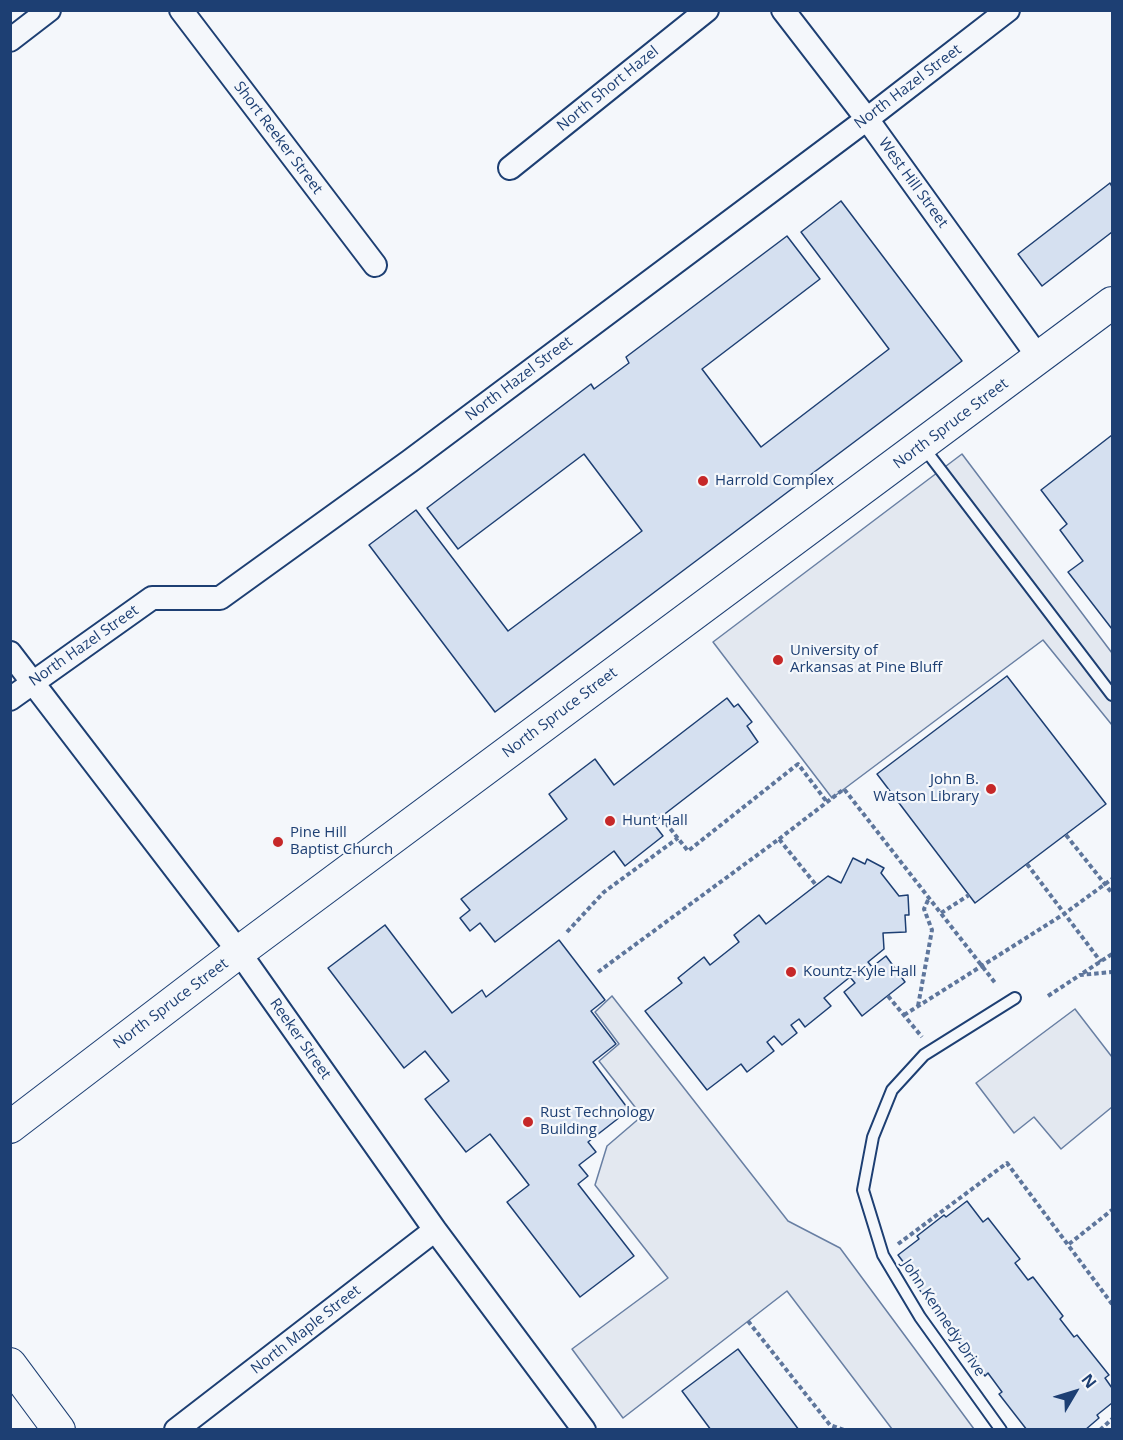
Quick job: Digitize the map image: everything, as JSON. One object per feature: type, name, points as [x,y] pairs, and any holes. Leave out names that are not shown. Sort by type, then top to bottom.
[{"type":"street","points":[[10,40],[49,10]]},
{"type":"street","name":"Short Reeker Street","points":[[181,10],[375,265]]},
{"type":"street","name":"North Short Hazel","points":[[510,168],[707,10]]},
{"type":"street","name":"West Hill Street","points":[[783,10],[867,119],[1039,358]]},
{"type":"street","name":"North Hazel Street","points":[[10,699],[152,598],[220,598],[410,461],[867,119],[1008,10]]},
{"type":"street","name":"North Spruce Street","points":[[10,1127],[239,952],[1113,303]]},
{"type":"street","name":"Reeker Street","points":[[10,653],[239,952],[435,1230],[584,1430]]},
{"type":"street","name":"North Maple Street","points":[[176,1430],[435,1230]]},
{"type":"street","points":[[10,1364],[59,1430]]},
{"type":"lane","points":[[922,445],[1113,695]]},
{"type":"lane","name":"John Kennedy Drive","points":[[1001,1430],[920,1317],[883,1255],[863,1190],[873,1137],[892,1090],[924,1055],[1015,998]]},
{"type":"path","points":[[661,817],[688,851],[798,764],[827,802]]},
{"type":"path","points":[[598,972],[844,789],[996,984]]},
{"type":"path","points":[[1066,835],[1113,893]]},
{"type":"path","points":[[567,932],[604,892],[678,838]]},
{"type":"path","points":[[778,839],[816,885]]},
{"type":"path","points":[[1027,864],[1101,962]]},
{"type":"path","points":[[904,1015],[1064,914],[1113,879]]},
{"type":"path","points":[[941,913],[969,895]]},
{"type":"path","points":[[918,1006],[932,930],[924,909],[929,898]]},
{"type":"path","points":[[1048,996],[1113,954]]},
{"type":"path","points":[[1080,975],[1113,972]]},
{"type":"path","points":[[888,996],[924,1040]]},
{"type":"path","points":[[895,1246],[1007,1163],[1113,1304]]},
{"type":"path","points":[[1069,1244],[1113,1210]]},
{"type":"path","points":[[748,1321],[830,1425],[844,1430]]},
{"type":"path","points":[[1100,1430],[1113,1419]]},
{"type":"shaded area","points":[[962,454],[1112,653],[1112,725],[1043,640],[832,798],[713,642]]},
{"type":"shaded area","points":[[612,996],[788,1221],[840,1248],[974,1429],[892,1429],[787,1291],[623,1418],[572,1349],[668,1278],[595,1185],[607,1146],[642,1116],[599,1061],[619,1044],[595,1012]]},
{"type":"shaded area","points":[[1075,1009],[1112,1057],[1112,1107],[1061,1149],[1034,1117],[1014,1133],[976,1083]]},
{"type":"building","points":[[1110,183],[1112,187],[1112,232],[1042,286],[1018,254]]},
{"type":"building","name":"Harrold Complex","points":[[841,201],[962,361],[495,712],[369,545],[416,510],[508,631],[642,531],[584,454],[458,549],[427,508],[591,384],[594,389],[629,363],[626,357],[787,236],[820,279],[702,369],[761,447],[889,349],[801,232]]},
{"type":"building","points":[[1112,435],[1112,629],[1068,572],[1083,561],[1060,530],[1067,524],[1041,490]]},
{"type":"building","name":"John B. Watson Library","points":[[1007,676],[1106,804],[975,903],[877,774]]},
{"type":"building","name":"Hunt Hall","points":[[727,698],[734,707],[738,704],[752,722],[747,726],[758,742],[653,823],[663,836],[625,866],[614,851],[495,942],[480,923],[470,931],[460,918],[470,910],[461,899],[567,819],[549,794],[595,759],[614,785]]},
{"type":"building","name":"Kountz-Kyle Hall","points":[[853,858],[865,864],[867,859],[884,868],[881,873],[899,896],[908,895],[909,915],[905,915],[906,932],[883,933],[884,949],[868,962],[872,967],[886,956],[905,982],[862,1016],[844,992],[855,983],[850,977],[824,998],[831,1006],[805,1027],[799,1019],[791,1025],[797,1033],[782,1045],[774,1036],[767,1042],[774,1051],[747,1072],[741,1064],[707,1090],[645,1011],[682,983],[678,978],[704,957],[710,965],[739,942],[734,935],[759,915],[766,924],[828,876],[841,883]]},
{"type":"building","name":"Rust Technology Building","points":[[385,925],[452,1013],[482,990],[486,997],[559,940],[605,1000],[591,1011],[616,1044],[593,1062],[629,1110],[588,1142],[596,1152],[579,1165],[588,1176],[578,1184],[634,1256],[580,1297],[507,1202],[529,1185],[490,1134],[466,1152],[425,1099],[449,1081],[425,1051],[404,1068],[328,968]]},
{"type":"building","points":[[967,1201],[983,1222],[988,1218],[1020,1259],[1015,1263],[1028,1280],[1033,1277],[1063,1316],[1060,1319],[1074,1337],[1077,1335],[1109,1375],[1105,1378],[1112,1388],[1112,1403],[1097,1415],[1099,1418],[1085,1430],[1027,1430],[999,1394],[1002,1392],[988,1373],[985,1376],[958,1341],[962,1338],[944,1315],[941,1317],[914,1283],[917,1280],[898,1255],[919,1239],[917,1236]]},
{"type":"building","points":[[738,1349],[799,1430],[711,1430],[682,1391]]},
{"type":"place","name":"Harrold Complex","points":[[703,481]]},
{"type":"place","name":"University of Arkansas at Pine Bluff","points":[[778,660]]},
{"type":"place","name":"John B. Watson Library","points":[[991,789]]},
{"type":"place","name":"Hunt Hall","points":[[610,821]]},
{"type":"place","name":"Pine Hill Baptist Church","points":[[278,842]]},
{"type":"place","name":"Kountz-Kyle Hall","points":[[791,972]]},
{"type":"place","name":"Rust Technology Building","points":[[528,1122]]}]
